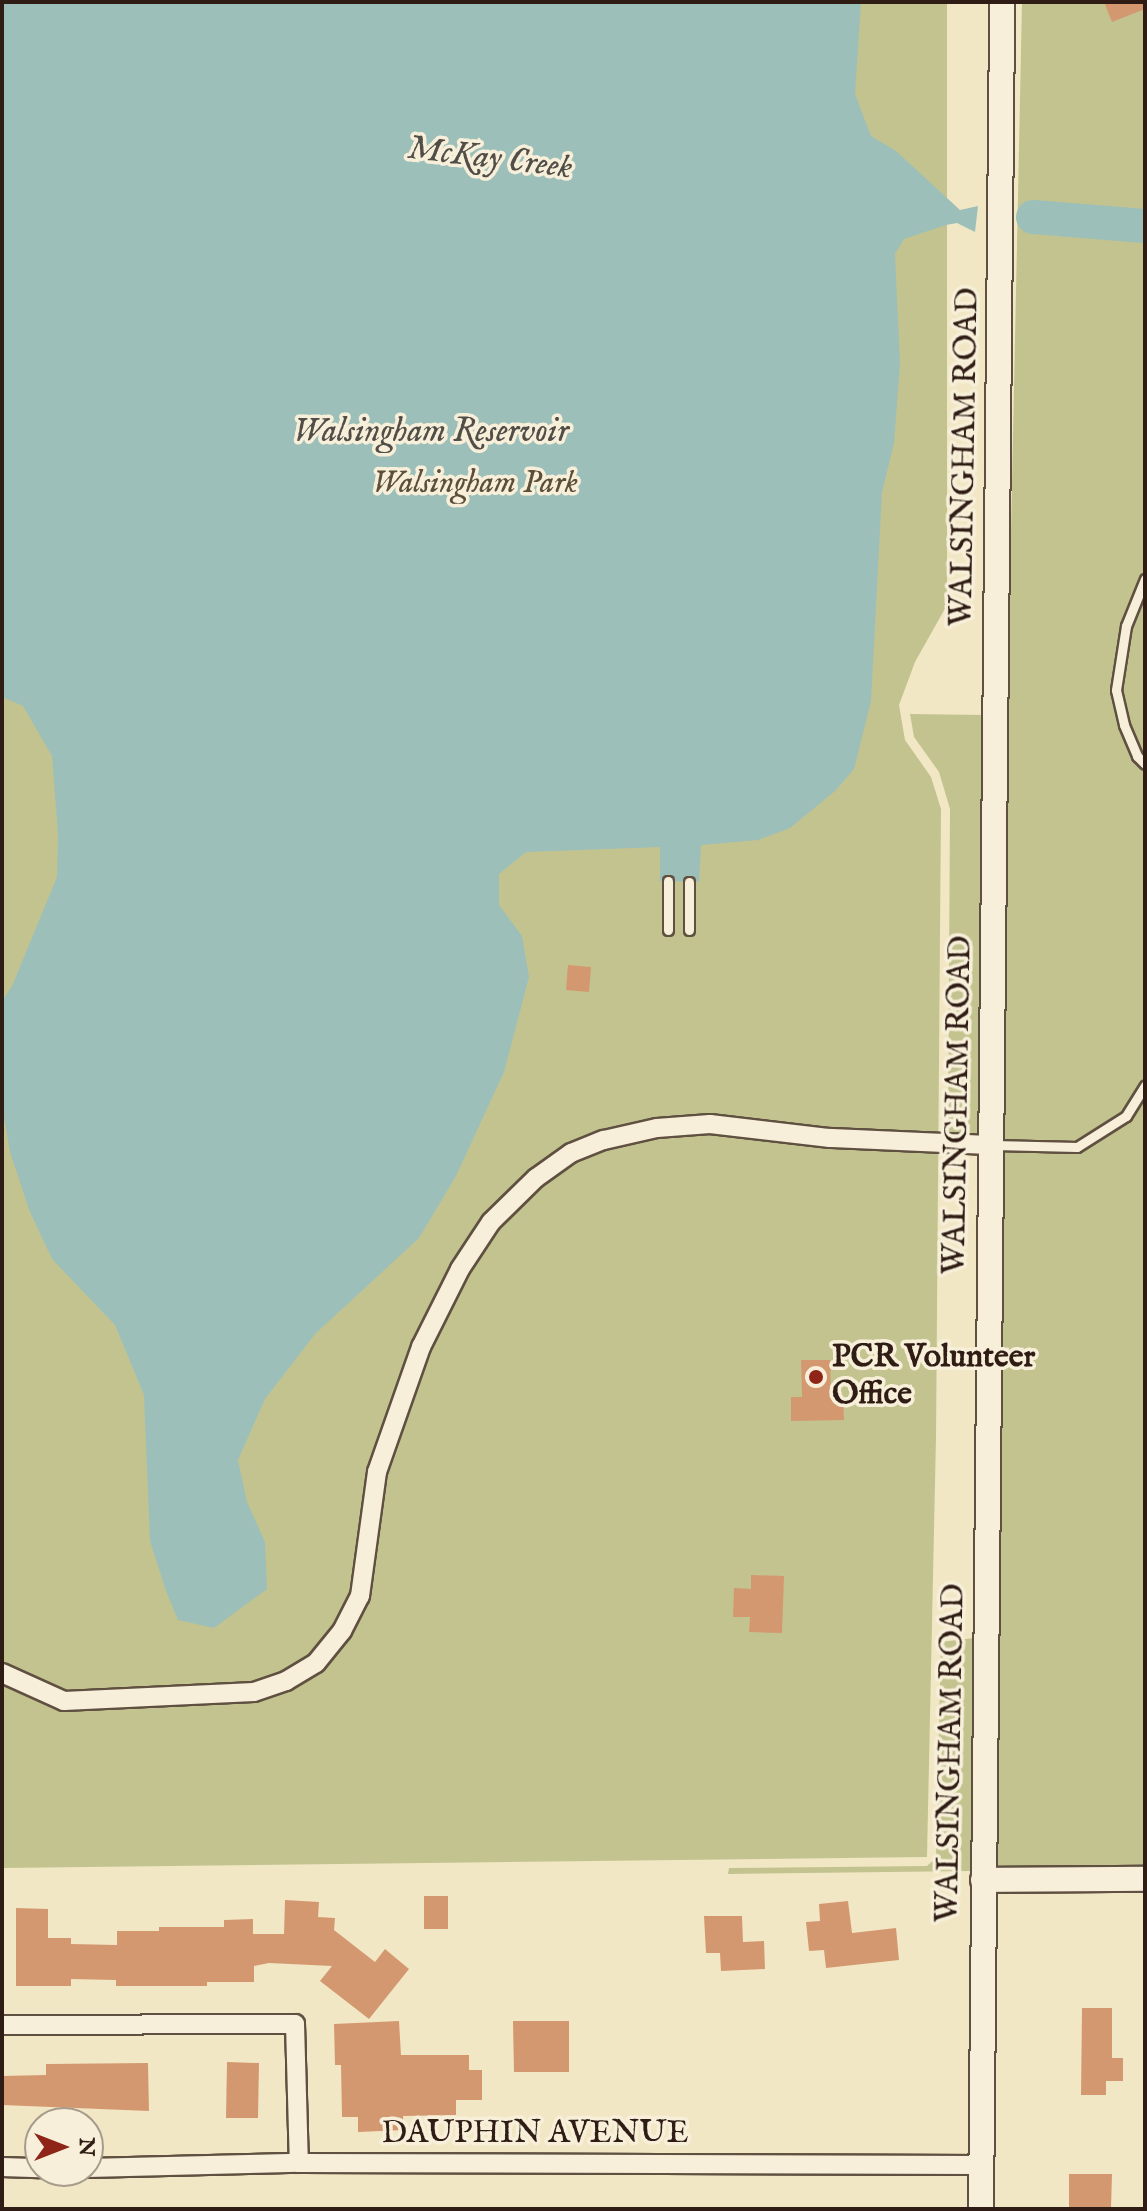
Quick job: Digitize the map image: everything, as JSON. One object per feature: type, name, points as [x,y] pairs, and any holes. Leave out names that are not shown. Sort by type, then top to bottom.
[{"type":"street","name":"WALSINGHAM ROAD","points":[[981,2209],[1002,2]]},
{"type":"street","points":[[2,1673],[64,1701],[254,1692],[286,1681],[316,1663],[342,1631],[360,1596],[377,1472],[421,1347],[454,1282],[491,1222],[536,1178],[571,1153],[604,1140],[657,1128],[710,1124],[830,1138],[991,1145]]},
{"type":"street","points":[[983,1880],[1145,1879]]},
{"type":"street","points":[[2,2025],[295,2024],[299,2163]]},
{"type":"street","name":"DAUPHIN AVENUE","points":[[104,2168],[299,2163],[981,2165]]},
{"type":"street","points":[[2,2167],[24,2168]]},
{"type":"lane","points":[[1145,579],[1126,626],[1116,690],[1124,725],[1137,756],[1145,764]]},
{"type":"lane","points":[[668,881],[668,930]]},
{"type":"lane","points":[[689,882],[689,930]]},
{"type":"lane","points":[[991,1145],[1077,1147],[1126,1116],[1145,1085]]},
{"type":"green space","name":"Walsingham Park","points":[[2,2],[947,2],[947,605],[915,662],[899,705],[905,740],[931,777],[941,809],[936,1437],[927,1857],[2,1868]]},
{"type":"green space","points":[[1022,2],[1145,2],[1145,1876],[983,1880]]},
{"type":"green space","points":[[910,714],[984,715],[979,1135],[948,1134],[950,809],[939,772],[914,737]]},
{"type":"green space","points":[[974,1638],[972,1871],[728,1874],[729,1868],[927,1866],[936,1858],[941,1642]]},
{"type":"water","name":"Walsingham Reservoir","points":[[2,2],[861,2],[855,94],[871,136],[896,151],[960,210],[978,206],[975,232],[957,223],[946,225],[904,239],[895,254],[900,364],[894,443],[882,492],[871,701],[854,769],[835,791],[790,828],[758,840],[701,845],[699,882],[660,881],[660,847],[526,852],[499,874],[499,905],[522,936],[529,977],[504,1072],[456,1176],[419,1238],[315,1334],[265,1399],[238,1460],[247,1502],[265,1542],[267,1589],[214,1628],[178,1620],[166,1591],[150,1541],[144,1395],[115,1325],[52,1259],[30,1212],[10,1152],[2,1105],[2,1001],[12,986],[57,877],[58,834],[52,756],[23,706],[2,697]]},
{"type":"building","points":[[1104,2],[1145,2],[1145,9],[1112,22]]},
{"type":"building","points":[[568,965],[591,967],[589,992],[566,990]]},
{"type":"building","name":"PCR Volunteer Office","points":[[801,1360],[830,1360],[831,1394],[843,1394],[844,1420],[791,1421],[791,1397],[802,1397]]},
{"type":"building","points":[[751,1575],[784,1576],[782,1633],[749,1632],[750,1617],[733,1617],[734,1588],[751,1589]]},
{"type":"building","points":[[424,1896],[448,1896],[448,1929],[424,1929]]},
{"type":"building","points":[[285,1900],[319,1902],[318,1917],[335,1918],[334,1930],[375,1962],[385,1949],[409,1969],[369,2019],[320,1981],[332,1966],[269,1963],[254,1966],[254,1982],[207,1982],[207,1986],[116,1986],[116,1980],[71,1979],[71,1986],[16,1986],[16,1908],[48,1909],[48,1938],[71,1938],[71,1944],[117,1945],[117,1931],[159,1931],[159,1927],[224,1927],[224,1920],[253,1919],[253,1934],[284,1934]]},
{"type":"building","points":[[848,1901],[852,1933],[896,1928],[899,1960],[826,1968],[824,1950],[809,1951],[806,1922],[820,1921],[819,1904]]},
{"type":"building","points":[[704,1916],[742,1916],[743,1942],[764,1941],[765,1969],[721,1971],[720,1953],[706,1953]]},
{"type":"building","points":[[1082,2008],[1112,2008],[1112,2058],[1123,2058],[1123,2081],[1106,2081],[1106,2095],[1081,2095]]},
{"type":"building","points":[[399,2021],[401,2055],[469,2055],[469,2070],[482,2070],[482,2100],[456,2100],[456,2115],[403,2116],[404,2130],[358,2132],[358,2117],[342,2117],[341,2065],[335,2065],[334,2024]]},
{"type":"building","points":[[513,2021],[569,2021],[569,2072],[514,2072]]},
{"type":"building","points":[[227,2062],[259,2063],[258,2118],[226,2118]]},
{"type":"building","points":[[148,2063],[149,2111],[2,2105],[2,2076],[46,2075],[46,2064]]},
{"type":"building","points":[[1069,2174],[1112,2174],[1111,2208],[1069,2207]]},
{"type":"waterway","name":"McKay Creek","points":[[1033,217],[1145,226]]},
{"type":"place","name":"PCR Volunteer Office","points":[[816,1377]]}]
